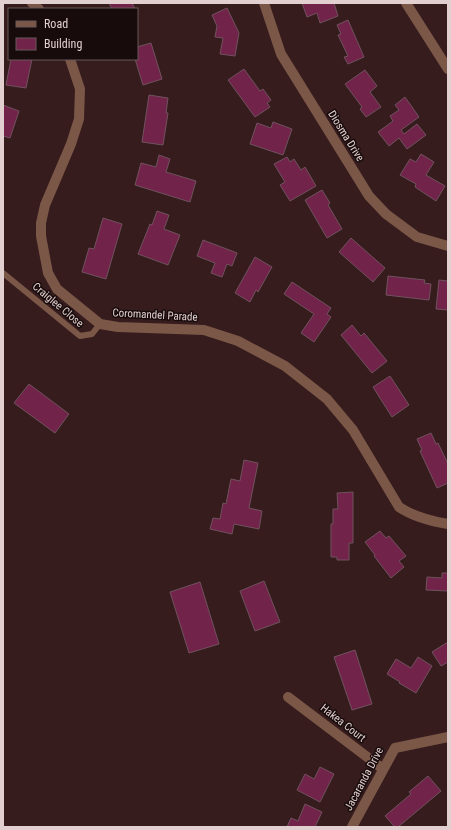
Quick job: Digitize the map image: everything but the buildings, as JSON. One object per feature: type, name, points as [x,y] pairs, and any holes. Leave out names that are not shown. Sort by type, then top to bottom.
[{"type":"street","name":"Diosma Drive","points":[[264,3],[281,54],[369,196],[386,214],[417,237],[448,246]]},
{"type":"street","points":[[406,3],[448,69]]},
{"type":"street","name":"Coromandel Parade","points":[[70,60],[80,89],[79,120],[71,144],[45,205],[41,223],[41,236],[48,273],[57,289],[100,324],[118,327],[204,330],[238,341],[285,366],[327,399],[352,430],[399,507],[408,513],[430,521],[448,524]]},
{"type":"street","name":"Hakea Court","points":[[288,696],[383,770]]},
{"type":"street","name":"Jacaranda Drive","points":[[352,827],[395,748],[448,737]]},
{"type":"lane","name":"Craiglee Close","points":[[3,273],[80,336],[92,334],[100,324]]}]
